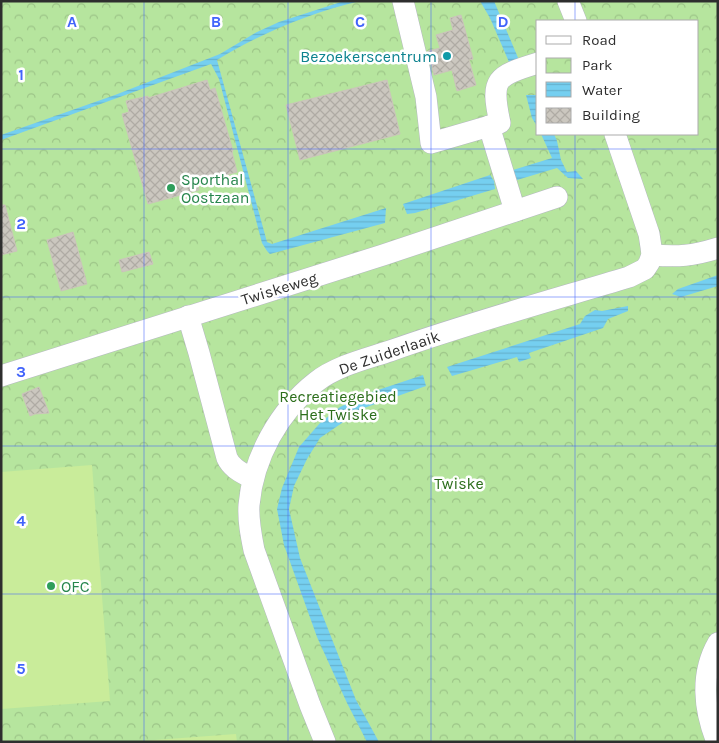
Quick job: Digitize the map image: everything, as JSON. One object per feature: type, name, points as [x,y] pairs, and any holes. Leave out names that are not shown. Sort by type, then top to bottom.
[{"type":"street","points":[[402,1],[426,97],[431,143],[500,123],[496,107],[495,90],[499,81],[513,70],[536,63]]},
{"type":"street","points":[[568,1],[576,20]]},
{"type":"street","points":[[490,126],[515,212]]},
{"type":"street","points":[[615,135],[650,234],[652,255],[686,256],[718,248]]},
{"type":"street","name":"Twiskeweg","points":[[1,376],[557,198]]},
{"type":"street","name":"De Zuiderlaaik","points":[[325,742],[254,550],[250,524],[249,506],[253,480],[272,435],[286,411],[318,380],[335,370],[427,338],[629,277],[645,269],[652,255]]},
{"type":"street","points":[[188,316],[227,458],[234,468],[253,480]]},
{"type":"street","points":[[717,742],[710,726],[705,686],[708,666],[718,643]]},
{"type":"green space","name":"Twiske","points":[[1,1],[718,1],[718,742],[1,742]]},
{"type":"green space","name":"OFC","points":[[92,465],[110,701],[1,709],[1,472]]},
{"type":"green space","points":[[236,734],[237,742],[127,742]]},
{"type":"water","points":[[360,1],[323,11],[286,25],[251,41],[217,60],[267,242],[272,244],[386,208],[385,223],[270,254],[262,243],[219,79],[211,64],[1,140],[1,135],[115,95],[220,54],[257,32],[279,22],[341,2]]},
{"type":"water","points":[[480,1],[494,1],[519,60],[509,62],[490,18]]},
{"type":"water","points":[[526,95],[536,95],[536,125],[532,118]]},
{"type":"water","points":[[541,135],[554,135],[561,160],[567,172],[576,171],[583,179],[568,178],[557,168],[517,180],[513,170],[552,158]]},
{"type":"water","points":[[490,175],[494,181],[495,189],[415,213],[407,214],[403,204]]},
{"type":"water","points":[[718,275],[718,286],[681,297],[672,294],[678,289]]},
{"type":"water","points":[[628,306],[628,311],[608,319],[603,328],[529,353],[531,358],[519,362],[517,357],[452,376],[447,367],[580,324],[585,316],[595,310],[602,311]]},
{"type":"water","points":[[423,375],[426,386],[364,408],[320,438],[294,486],[289,509],[300,558],[356,700],[379,742],[367,742],[317,637],[284,545],[277,509],[282,488],[299,447],[320,423],[340,407],[369,393]]},
{"type":"building","name":"Bezoekerscentrum","points":[[461,15],[473,59],[469,60],[476,85],[457,91],[452,70],[434,75],[428,51],[440,48],[436,35],[453,30],[450,18]]},
{"type":"building","points":[[207,80],[210,90],[215,88],[237,172],[197,183],[199,190],[148,204],[122,114],[129,112],[126,101],[148,96],[148,98]]},
{"type":"building","points":[[387,80],[400,134],[300,160],[286,105]]},
{"type":"building","points":[[1,205],[5,205],[17,251],[1,255]]},
{"type":"building","points":[[73,232],[87,284],[61,291],[47,240]]},
{"type":"building","points":[[149,252],[153,264],[122,272],[119,260]]},
{"type":"building","points":[[39,387],[49,413],[30,416],[22,394]]},
{"type":"place","name":"Bezoekerscentrum","points":[[447,56]]},
{"type":"place","name":"Sporthal Oostzaan","points":[[171,188]]},
{"type":"place","name":"OFC","points":[[51,586]]},
{"type":"park label","name":"Recreatiegebied Het Twiske","points":[[338,405]]}]
